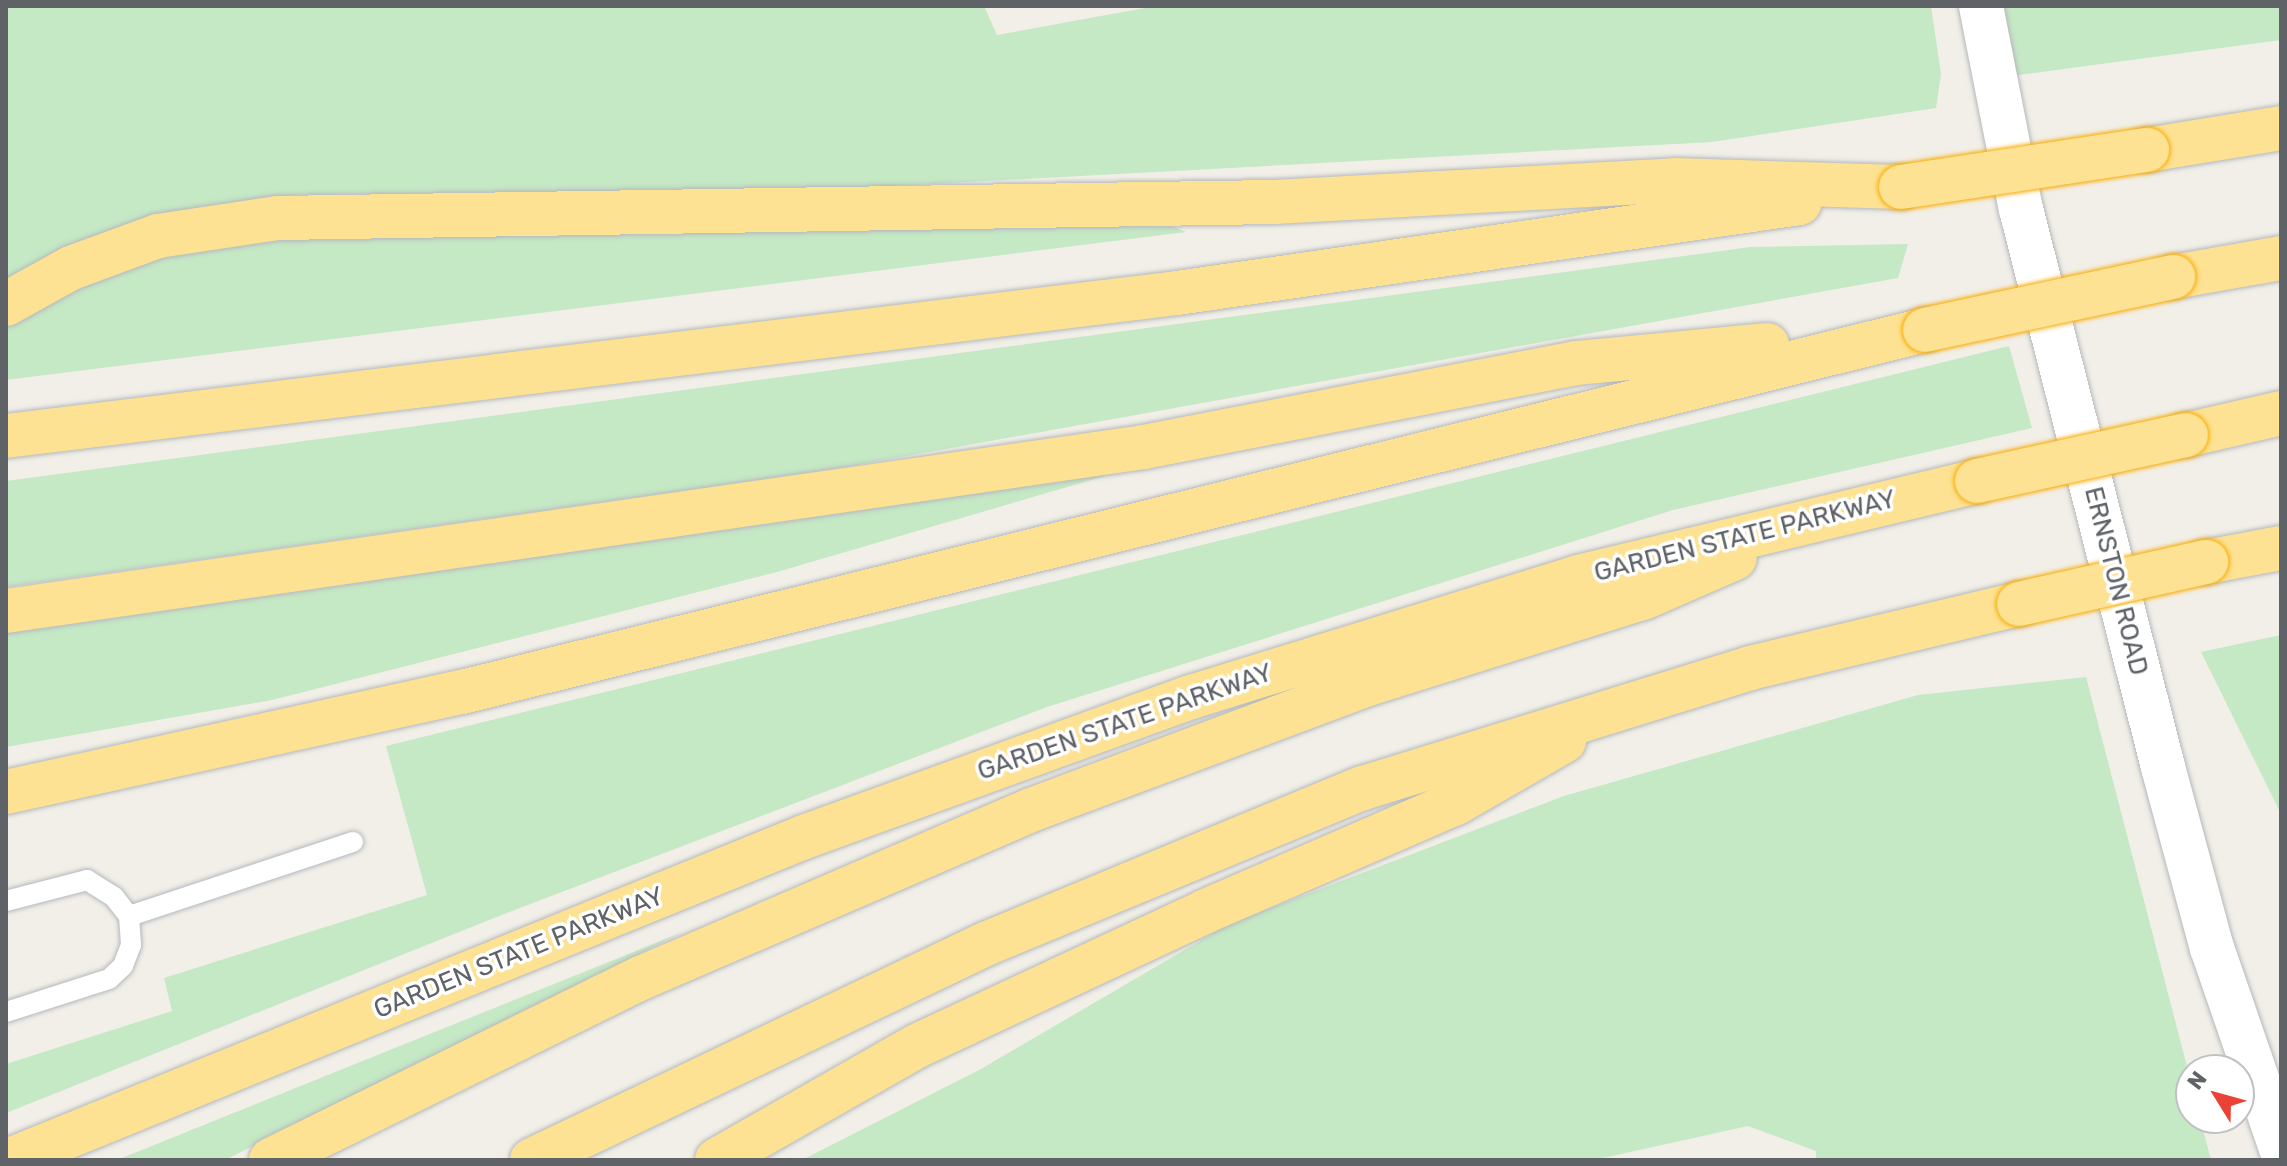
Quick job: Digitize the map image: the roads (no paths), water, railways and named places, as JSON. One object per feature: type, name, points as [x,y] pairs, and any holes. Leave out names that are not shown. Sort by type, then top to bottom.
[{"type":"highway","points":[[6,436],[1177,293],[2281,128]]},
{"type":"highway","points":[[6,304],[71,268],[158,236],[278,218],[1274,202],[1675,180],[1901,187]]},
{"type":"highway","points":[[6,792],[462,692],[1925,330],[2173,277],[2281,258]]},
{"type":"highway","points":[[6,611],[1144,447],[1576,363],[1925,330]]},
{"type":"highway","name":"GARDEN STATE PARKWAY","points":[[10,1160],[804,837],[1075,738],[1461,611],[1838,512],[2281,413]]},
{"type":"highway","points":[[271,1160],[654,972],[1031,810],[1368,684],[1643,598],[1838,512]]},
{"type":"highway","points":[[532,1160],[974,949],[1221,842],[1363,788],[1750,668],[2019,604],[2281,548]]},
{"type":"highway","points":[[717,1160],[917,1046],[1206,911],[1456,803],[1629,704]]},
{"type":"street","name":"ERNSTON ROAD","points":[[1981,6],[2021,209],[2163,767],[2212,948],[2281,1148]]},
{"type":"lane","points":[[129,916],[353,842]]},
{"type":"lane","points":[[6,901],[87,880],[114,897],[129,916],[131,945],[123,966],[109,979],[6,1012]]}]
